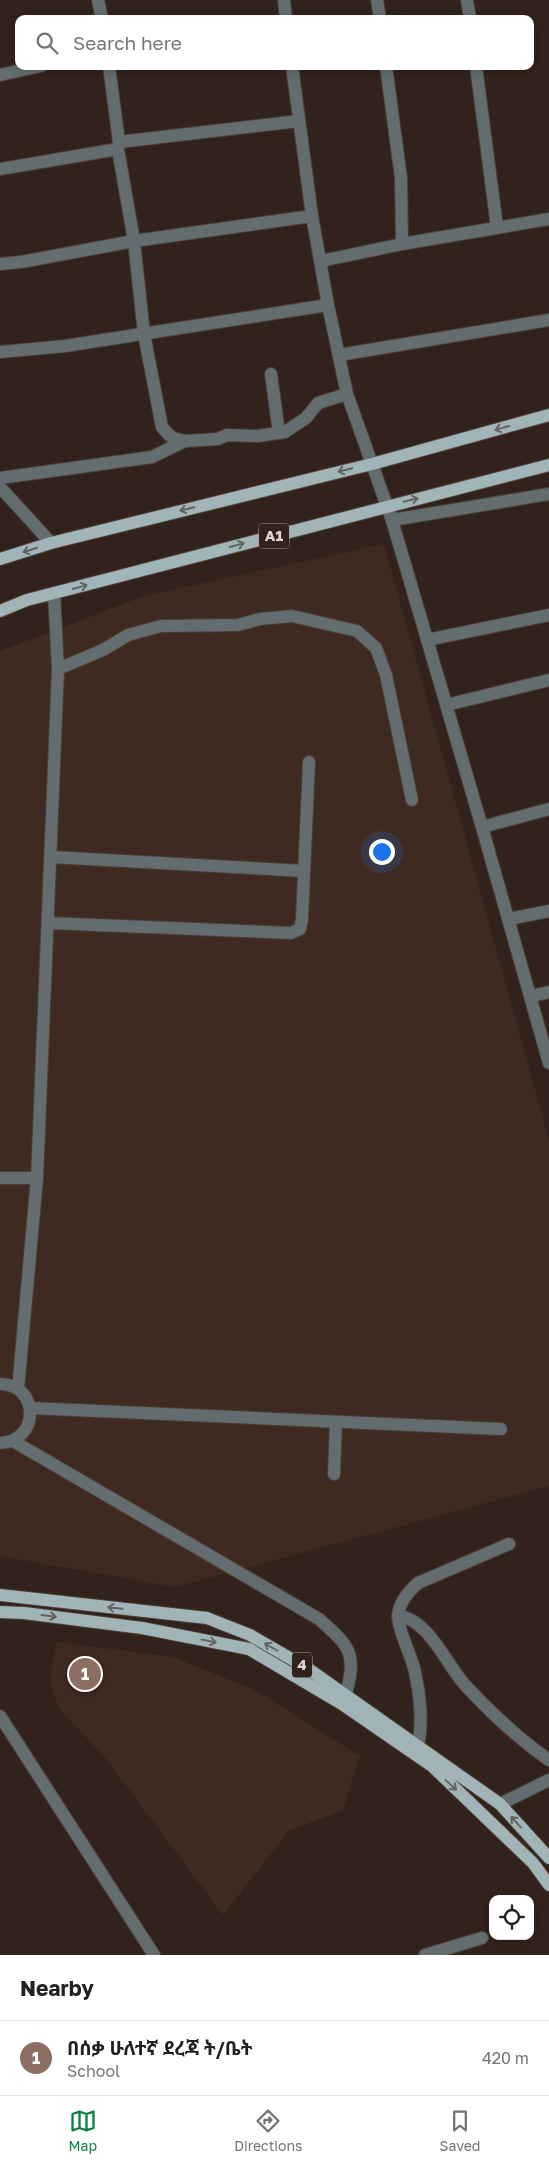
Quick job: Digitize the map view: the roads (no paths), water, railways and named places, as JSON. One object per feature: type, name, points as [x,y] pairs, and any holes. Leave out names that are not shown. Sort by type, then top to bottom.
[{"type":"main road","points":[[0,559],[51,543],[372,464],[549,415]]},
{"type":"main road","name":"A1","points":[[0,611],[28,600],[54,593],[549,464]]},
{"type":"main road","name":"4","points":[[0,1596],[207,1618],[250,1635],[308,1668],[500,1804],[549,1858]]},
{"type":"main road","points":[[0,1612],[24,1613],[142,1628],[249,1649],[342,1704],[432,1766],[534,1863],[549,1885]]},
{"type":"street","points":[[98,0],[101,15]]},
{"type":"street","points":[[284,0],[286,15]]},
{"type":"street","points":[[377,0],[379,15]]},
{"type":"street","points":[[467,0],[469,15]]},
{"type":"street","points":[[0,75],[23,70]]},
{"type":"street","points":[[109,70],[118,146],[134,241],[144,334],[162,427],[173,438],[185,441],[218,440],[227,435],[257,436],[285,432],[306,418],[318,403],[347,394]]},
{"type":"street","points":[[293,70],[312,216],[347,394],[392,520],[509,919],[549,1063]]},
{"type":"street","points":[[387,70],[401,178],[402,244]]},
{"type":"street","points":[[477,70],[497,227]]},
{"type":"street","points":[[0,169],[118,146],[299,121]]},
{"type":"street","points":[[0,264],[21,262],[134,241],[312,216]]},
{"type":"street","points":[[321,261],[402,244],[549,219]]},
{"type":"street","points":[[0,352],[65,346],[328,305]]},
{"type":"street","points":[[339,355],[549,320]]},
{"type":"street","points":[[271,374],[279,433]]},
{"type":"street","points":[[0,478],[152,457],[185,441]]},
{"type":"street","points":[[0,488],[51,543]]},
{"type":"street","points":[[392,520],[549,494]]},
{"type":"street","points":[[18,1389],[38,1178],[58,669],[54,593]]},
{"type":"street","points":[[427,640],[549,615]]},
{"type":"street","points":[[58,669],[103,650],[128,635],[161,626],[238,625],[260,619],[292,616],[357,631],[376,648],[386,676],[412,800]]},
{"type":"street","points":[[446,705],[549,680]]},
{"type":"street","points":[[48,923],[291,933],[300,929],[309,762]]},
{"type":"street","points":[[482,827],[549,809]]},
{"type":"street","points":[[51,857],[304,871]]},
{"type":"street","points":[[509,919],[549,911]]},
{"type":"street","points":[[531,996],[549,992]]},
{"type":"street","points":[[0,1178],[38,1178]]},
{"type":"street","points":[[0,1384],[11,1385],[18,1389],[28,1401],[30,1408],[30,1416],[25,1430],[13,1440],[0,1443]]},
{"type":"street","points":[[30,1408],[501,1429]]},
{"type":"street","points":[[334,1474],[336,1422]]},
{"type":"street","points":[[13,1440],[319,1618],[341,1638],[350,1655],[352,1671],[346,1694]]},
{"type":"street","points":[[418,1745],[420,1710],[415,1672],[398,1616],[408,1592],[418,1583],[509,1544]]},
{"type":"street","points":[[398,1616],[406,1616],[426,1632],[465,1685],[532,1748],[549,1760]]},
{"type":"street","points":[[0,1716],[154,1955]]},
{"type":"street","points":[[500,1804],[549,1780]]},
{"type":"street","points":[[424,1955],[455,1951],[482,1938]]},
{"type":"place","name":"በሰቃ ሁለተኛ ደረጃ ት/ቤት","points":[[85,1674]]}]
